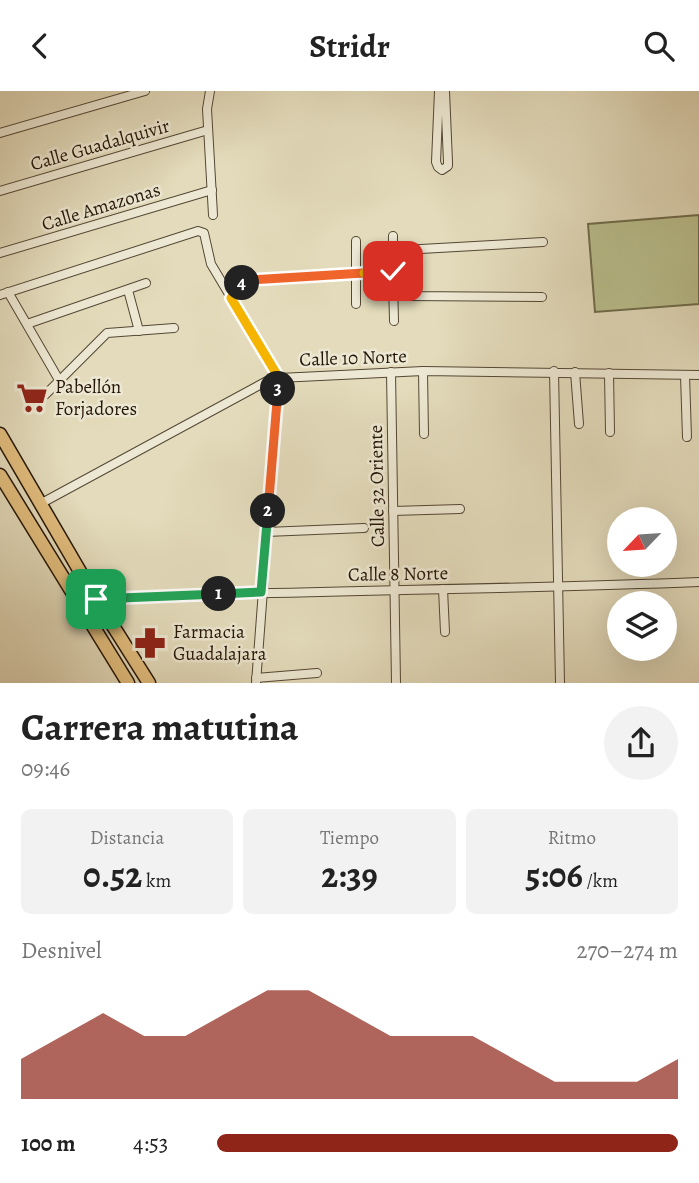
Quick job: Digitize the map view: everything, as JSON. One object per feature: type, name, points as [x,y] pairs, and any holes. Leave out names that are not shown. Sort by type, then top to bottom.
[{"type":"main road","points":[[0,434],[96,599],[149,683]]},
{"type":"main road","points":[[0,475],[128,683]]},
{"type":"street","points":[[0,133],[145,91]]},
{"type":"street","points":[[210,91],[207,109],[213,215]]},
{"type":"street","points":[[439,91],[436,162],[442,170],[448,166],[445,91]]},
{"type":"street","name":"Calle Guadalquivir","points":[[0,191],[208,130]]},
{"type":"street","name":"Calle Amazonas","points":[[0,253],[212,190]]},
{"type":"street","points":[[59,380],[27,324],[4,293],[198,231],[204,233],[211,264],[279,378],[256,680],[317,673]]},
{"type":"street","points":[[393,236],[394,321]]},
{"type":"street","points":[[355,241],[356,304]]},
{"type":"street","points":[[542,297],[406,296],[400,291],[393,275],[398,255],[403,250],[543,242]]},
{"type":"street","points":[[231,298],[248,280],[356,273],[393,275]]},
{"type":"street","points":[[27,324],[146,283]]},
{"type":"street","points":[[128,291],[139,331]]},
{"type":"street","points":[[45,395],[107,333],[174,328]]},
{"type":"street","points":[[423,371],[424,434]]},
{"type":"street","name":"Calle 10 Norte","points":[[40,505],[267,381],[279,378],[423,371],[699,375]]},
{"type":"street","points":[[554,371],[560,683]]},
{"type":"street","name":"Calle 32 Oriente","points":[[391,372],[396,683]]},
{"type":"street","points":[[575,372],[579,424]]},
{"type":"street","points":[[609,373],[610,432]]},
{"type":"street","points":[[685,375],[687,437]]},
{"type":"street","points":[[393,511],[460,509]]},
{"type":"street","points":[[266,532],[364,528]]},
{"type":"street","name":"Calle 8 Norte","points":[[96,599],[261,592],[699,582]]},
{"type":"street","points":[[443,589],[445,632]]},
{"type":"green space","points":[[699,215],[699,304],[595,312],[588,224]]},
{"type":"place","name":"Pabellón Forjadores","points":[[32,398]]},
{"type":"place","name":"Farmacia Guadalajara","points":[[150,643]]},
{"type":"route","points":[[96,599],[261,592],[279,378],[231,298],[248,280],[393,271]]}]
